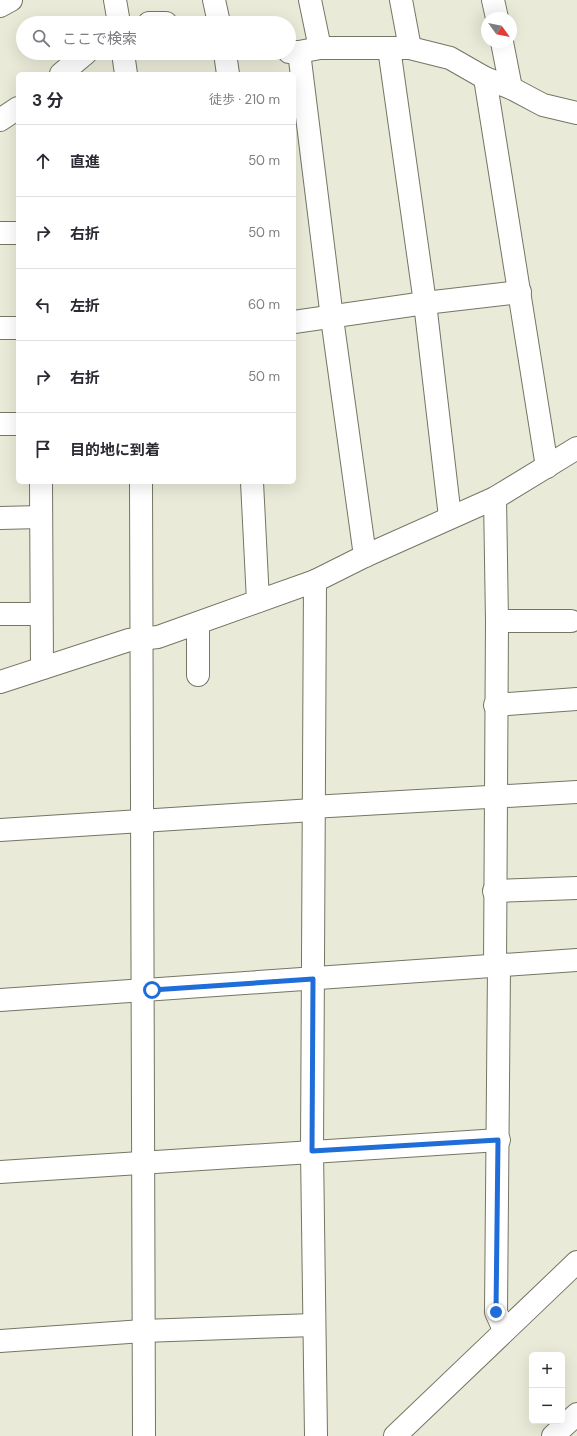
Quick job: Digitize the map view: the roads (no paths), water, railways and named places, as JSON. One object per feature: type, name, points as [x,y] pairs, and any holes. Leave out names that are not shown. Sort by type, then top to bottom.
[{"type":"street","points":[[0,6],[11,0]]},
{"type":"street","points":[[115,0],[118,16]]},
{"type":"street","points":[[214,0],[217,16]]},
{"type":"street","points":[[310,0],[320,48]]},
{"type":"street","points":[[401,0],[400,48],[425,303],[450,517]]},
{"type":"street","points":[[493,0],[496,12]]},
{"type":"street","points":[[296,52],[320,48],[400,48],[450,58],[485,78],[511,88],[543,105],[577,113]]},
{"type":"street","points":[[503,48],[511,88]]},
{"type":"street","points":[[63,72],[78,60]]},
{"type":"street","points":[[124,60],[126,72]]},
{"type":"street","points":[[226,60],[228,72]]},
{"type":"street","points":[[295,60],[365,556]]},
{"type":"street","points":[[485,78],[547,466]]},
{"type":"street","points":[[0,120],[16,109]]},
{"type":"street","points":[[0,233],[16,233]]},
{"type":"street","points":[[296,322],[332,318],[425,303],[520,292]]},
{"type":"street","points":[[0,328],[16,328]]},
{"type":"street","points":[[0,424],[16,424]]},
{"type":"street","points":[[0,682],[129,640],[158,637],[315,581],[365,556],[495,498],[577,448]]},
{"type":"street","points":[[41,484],[42,668]]},
{"type":"street","points":[[141,484],[143,639],[142,822],[144,991],[144,1436]]},
{"type":"street","points":[[252,484],[258,601]]},
{"type":"street","points":[[495,498],[497,621],[494,892],[497,967],[498,1140],[496,1312],[504,1330]]},
{"type":"street","points":[[0,518],[41,517]]},
{"type":"street","points":[[315,581],[312,1151],[316,1436]]},
{"type":"street","points":[[0,614],[41,614]]},
{"type":"street","points":[[497,621],[571,621]]},
{"type":"street","points":[[198,624],[198,675]]},
{"type":"street","points":[[495,705],[577,699]]},
{"type":"street","points":[[0,830],[142,822],[313,809],[577,792]]},
{"type":"street","points":[[494,892],[577,888]]},
{"type":"street","points":[[0,1000],[497,967],[577,960]]},
{"type":"street","points":[[0,1172],[144,1161],[498,1140]]},
{"type":"street","points":[[395,1436],[504,1330],[577,1262]]},
{"type":"street","points":[[0,1341],[143,1330],[314,1325]]},
{"type":"street","points":[[553,1436],[577,1414]]}]
